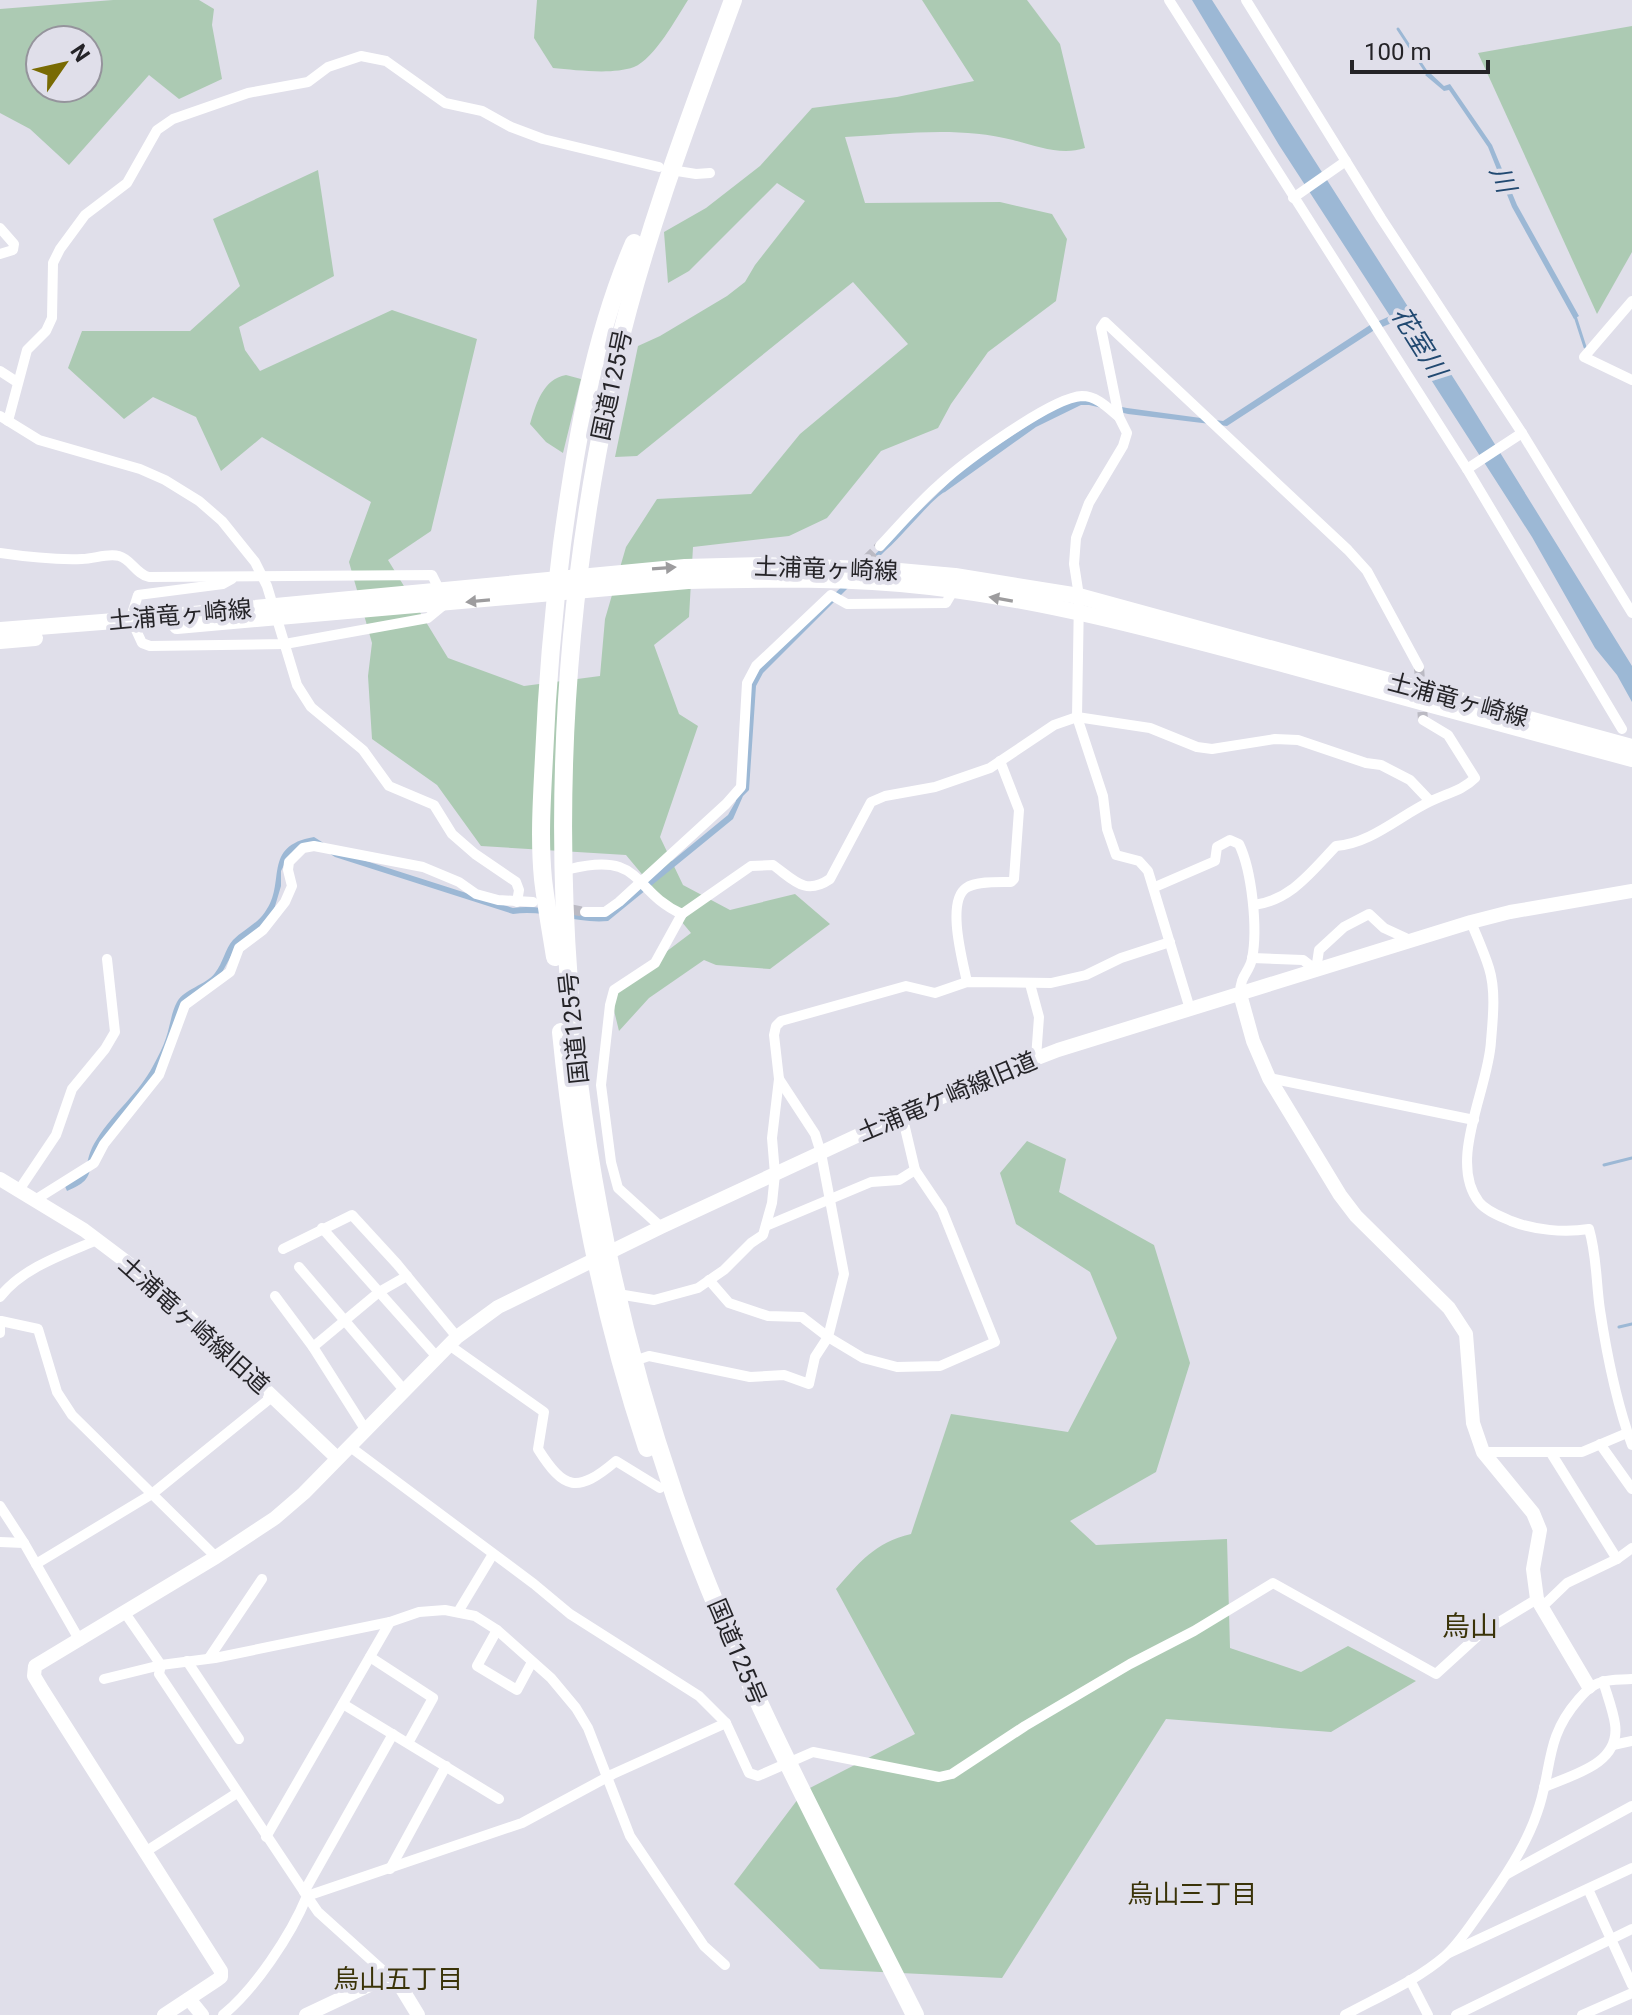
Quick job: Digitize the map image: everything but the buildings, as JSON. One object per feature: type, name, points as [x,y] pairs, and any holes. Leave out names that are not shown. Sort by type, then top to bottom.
[{"type":"highway","name":"国道125号","points":[[726,1],[665,169],[603,366],[583,496],[575,607],[560,707],[561,956],[602,1256],[621,1365],[660,1488],[727,1659],[902,2015]]},
{"type":"highway","points":[[561,956],[570,869],[570,772],[585,583],[596,499],[641,293],[641,241]]},
{"type":"highway","points":[[561,956],[543,878],[542,827],[548,669],[557,586],[580,433],[601,337],[615,287],[641,241]]},
{"type":"highway","name":"国道125号","points":[[602,1256],[618,1294],[634,1361],[675,1497],[737,1655],[915,2015]]},
{"type":"main road","name":"土浦竜ヶ崎線","points":[[0,641],[133,625],[585,583],[685,567],[762,565],[955,576],[1079,604],[1632,747]]},
{"type":"main road","name":"土浦竜ヶ崎線","points":[[585,583],[638,585],[750,580],[887,583],[1079,604],[1169,634],[1632,759]]},
{"type":"main road","name":"土浦竜ヶ崎線","points":[[0,630],[133,625]]},
{"type":"street","points":[[1169,0],[1467,469],[1622,729]]},
{"type":"street","points":[[1246,0],[1522,433],[1632,613]]},
{"type":"street","points":[[517,902],[519,890],[516,882],[452,834],[434,805],[389,786],[363,750],[311,707],[297,685],[265,582],[255,562],[222,521],[199,501],[165,480],[140,469],[39,440],[4,419],[27,350],[46,331],[52,318],[53,263],[60,249],[85,215],[127,183],[157,130],[173,119],[248,93],[308,82],[328,67],[361,56],[386,61],[445,103],[482,111],[511,127],[543,139],[665,169],[710,173]]},
{"type":"street","points":[[1293,198],[1346,161]]},
{"type":"street","points":[[0,228],[14,244],[13,250],[0,254]]},
{"type":"street","points":[[1632,301],[1584,357],[1632,380]]},
{"type":"street","points":[[1190,1009],[1148,871],[1139,861],[1116,855],[1107,829],[1103,796],[1077,717],[1079,604],[1074,564],[1076,538],[1089,503],[1123,446],[1127,433],[1119,417],[1101,328],[1105,322],[1348,550],[1367,571],[1419,667]]},
{"type":"street","points":[[0,371],[17,382]]},
{"type":"street","points":[[880,546],[948,477],[1053,407],[1081,396],[1094,398],[1119,417]]},
{"type":"street","points":[[1467,469],[1522,433]]},
{"type":"street","points":[[0,553],[45,559],[124,557],[141,575],[149,577],[235,577],[265,582],[432,575],[442,596],[428,618],[284,639],[150,646],[142,643],[133,625],[138,595],[223,584],[235,577]]},
{"type":"street","points":[[585,912],[605,912],[741,787],[747,683],[756,666],[831,595],[847,604],[946,603],[953,591]]},
{"type":"street","points":[[661,1227],[618,1188],[611,1162],[601,1085],[610,1005],[614,990],[655,963],[682,914],[751,866],[773,865],[802,886],[818,887],[830,879],[871,802],[961,779],[1000,761],[1054,725],[1077,717],[1150,728],[1197,747],[1212,749],[1275,739],[1298,740],[1366,763],[1381,765],[1410,780],[1430,801]]},
{"type":"street","points":[[1254,905],[1282,898],[1296,888],[1336,846],[1354,844],[1430,801],[1466,787],[1475,778],[1448,735],[1423,720]]},
{"type":"street","points":[[967,982],[955,921],[961,894],[970,886],[1011,882],[1014,879],[1019,810],[1000,761]]},
{"type":"street","points":[[1155,887],[1215,861],[1217,847],[1230,840],[1239,844],[1246,857],[1254,905],[1252,958],[1240,979],[1240,994],[1253,1041],[1269,1078],[1356,1216],[1449,1308],[1466,1334],[1473,1423],[1483,1452],[1522,1497],[1540,1530],[1533,1569],[1539,1604],[1596,1684],[1615,1726],[1613,1745],[1604,1758],[1588,1769],[1544,1787]]},
{"type":"street","points":[[35,1200],[94,1163],[104,1144],[159,1075],[185,1005],[230,972],[239,948],[263,930],[285,902],[292,886],[289,862],[303,848],[338,849],[423,867],[459,882],[476,894],[533,902]]},
{"type":"street","points":[[570,869],[612,863],[631,871],[666,906],[682,914]]},
{"type":"street","name":"土浦竜ケ崎線旧道","points":[[189,1999],[221,1977],[221,1971],[34,1676],[34,1671],[38,1663],[80,1641],[275,1518],[304,1493],[453,1341],[498,1307],[661,1227],[902,1115],[1036,1058],[1471,922],[1510,912],[1632,891]]},
{"type":"street","points":[[1252,958],[1303,960],[1316,970],[1319,950],[1344,927],[1369,914],[1384,928],[1410,940]]},
{"type":"street","points":[[1471,922],[1489,969],[1493,992],[1486,1080],[1468,1139],[1470,1181],[1480,1205],[1517,1223],[1569,1232],[1589,1229],[1595,1250],[1600,1306],[1618,1409],[1632,1445]]},
{"type":"street","points":[[618,1294],[654,1300],[698,1288],[724,1270],[763,1235],[772,1203],[775,1174],[772,1138],[779,1079],[774,1035],[781,1021],[906,986],[935,993],[967,982],[1051,983],[1086,975],[1121,958],[1170,942]]},
{"type":"street","points":[[19,1190],[56,1135],[72,1089],[115,1032],[107,959]]},
{"type":"street","points":[[1030,984],[1039,1017],[1036,1058]]},
{"type":"street","points":[[1269,1078],[1474,1120]]},
{"type":"street","points":[[634,1361],[649,1356],[750,1377],[784,1375],[809,1384],[815,1357],[828,1337],[844,1274],[815,1134],[779,1079]]},
{"type":"street","points":[[709,1280],[729,1303],[768,1316],[802,1317],[863,1358],[897,1367],[940,1366],[995,1342],[942,1210],[915,1170],[902,1115]]},
{"type":"street","points":[[766,1226],[871,1182],[899,1180],[915,1170]]},
{"type":"street","name":"土浦竜ヶ崎線旧道","points":[[0,1179],[97,1240],[149,1279],[337,1458]]},
{"type":"street","points":[[283,1249],[352,1215],[407,1276],[453,1341],[544,1412],[538,1449],[551,1470],[564,1482],[574,1484],[601,1473],[616,1461],[660,1488]]},
{"type":"street","points":[[322,1228],[437,1357]]},
{"type":"street","points":[[0,1297],[8,1287],[31,1271],[97,1240]]},
{"type":"street","points":[[299,1267],[404,1390]]},
{"type":"street","points":[[313,1347],[379,1292],[407,1276]]},
{"type":"street","points":[[275,1296],[313,1347],[365,1429]]},
{"type":"street","points":[[0,1333],[0,1321],[38,1329],[57,1392],[64,1405],[216,1557]]},
{"type":"street","points":[[36,1564],[152,1494],[273,1396]]},
{"type":"street","points":[[1483,1452],[1582,1452],[1627,1433]]},
{"type":"street","points":[[1600,1444],[1632,1489]]},
{"type":"street","points":[[349,1446],[570,1614],[699,1696],[726,1723],[749,1773],[765,1774],[813,1752],[939,1777],[952,1774],[1090,1687],[1194,1631],[1273,1583],[1436,1674],[1481,1633],[1539,1604],[1567,1583],[1617,1559],[1632,1548]]},
{"type":"street","points":[[1551,1453],[1617,1559]]},
{"type":"street","points":[[0,1506],[80,1641]]},
{"type":"street","points":[[0,1542],[24,1543]]},
{"type":"street","points":[[458,1612],[493,1554]]},
{"type":"street","points":[[209,1658],[262,1579]]},
{"type":"street","points":[[104,1679],[161,1665],[390,1622],[419,1612],[458,1612],[475,1616],[497,1630],[551,1678],[576,1708],[588,1728],[630,1836],[704,1946],[725,1965]]},
{"type":"street","points":[[125,1613],[161,1665],[159,1674],[318,1912],[389,1976]]},
{"type":"street","points":[[266,1837],[390,1622]]},
{"type":"street","points":[[497,1630],[477,1666],[517,1690],[532,1662]]},
{"type":"street","points":[[370,1657],[433,1698],[408,1743]]},
{"type":"street","points":[[187,1661],[239,1739]]},
{"type":"street","points":[[1446,1955],[1505,1875],[1537,1813],[1548,1757],[1558,1729],[1596,1684],[1632,1679]]},
{"type":"street","points":[[343,1704],[499,1799]]},
{"type":"street","points":[[305,1894],[390,1869],[522,1823],[605,1778],[726,1723]]},
{"type":"street","points":[[223,2015],[239,2002],[272,1957],[393,1734]]},
{"type":"street","points":[[1613,1745],[1632,1741]]},
{"type":"street","points":[[390,1869],[446,1766]]},
{"type":"street","points":[[145,1852],[237,1793]]},
{"type":"street","points":[[1505,1875],[1632,1806]]},
{"type":"street","points":[[1345,2015],[1410,1980],[1446,1955],[1632,1868]]},
{"type":"street","points":[[1588,1889],[1632,1985]]},
{"type":"street","points":[[1456,2015],[1632,1929]]},
{"type":"street","points":[[306,2015],[393,1974],[418,2015]]},
{"type":"street","points":[[1410,1980],[1428,2015]]},
{"type":"street","points":[[1587,2014],[1632,1993]]},
{"type":"street","points":[[164,2015],[189,1999],[202,2015]]},
{"type":"green space","points":[[113,0],[199,0],[214,9],[212,25],[222,79],[179,99],[149,75],[69,165],[30,129],[0,113],[0,9]]},
{"type":"green space","points":[[537,0],[688,0],[664,38],[642,63],[625,69],[583,71],[553,68],[534,38]]},
{"type":"green space","points":[[922,0],[1027,0],[1060,44],[1085,148],[1058,151],[992,136],[950,132],[845,137],[865,203],[1000,202],[1052,214],[1067,239],[1056,301],[988,352],[938,428],[881,451],[827,518],[789,536],[693,547],[689,617],[654,645],[679,714],[698,726],[660,837],[683,885],[730,910],[795,894],[830,924],[770,969],[716,965],[704,960],[649,998],[619,1031],[610,994],[691,933],[626,855],[481,846],[437,785],[372,739],[368,676],[372,643],[349,562],[371,502],[262,437],[221,471],[196,417],[153,397],[124,419],[68,368],[82,331],[190,331],[240,286],[213,219],[318,170],[334,276],[239,327],[245,350],[260,371],[392,310],[477,339],[431,531],[388,560],[448,658],[524,686],[600,676],[605,619],[626,547],[657,499],[751,494],[800,434],[908,344],[853,282],[637,456],[615,457],[638,346],[727,296],[745,282],[805,201],[777,183],[689,271],[668,283],[664,232],[706,208],[760,166],[812,108],[897,97],[974,81]]},
{"type":"green space","points":[[1632,26],[1632,252],[1597,314],[1478,53]]},
{"type":"green space","points":[[566,375],[581,379],[563,453],[546,442],[530,424],[546,387],[558,377]]},
{"type":"green space","points":[[1027,1141],[1066,1159],[1059,1192],[1154,1245],[1190,1363],[1156,1472],[1070,1521],[1096,1545],[1227,1539],[1230,1648],[1301,1672],[1348,1646],[1416,1681],[1331,1732],[1166,1719],[1002,1978],[820,1969],[734,1884],[804,1791],[915,1734],[836,1589],[877,1548],[911,1534],[951,1414],[1068,1432],[1117,1338],[1090,1272],[1016,1224],[1000,1173]]},
{"type":"water","name":"花室川","points":[[1192,0],[1212,0],[1465,396],[1632,666],[1632,702],[1617,675],[1595,648],[1532,537],[1394,322],[1373,331],[1227,426],[1081,405],[1036,427],[940,495],[763,673],[756,686],[749,790],[733,819],[608,921],[537,913],[513,914],[335,857],[313,843],[286,861],[281,871],[281,886],[273,913],[261,927],[237,945],[219,978],[183,1003],[157,1073],[91,1162],[85,1181],[67,1191],[64,1184],[84,1171],[97,1139],[153,1066],[165,1041],[177,1002],[211,977],[233,940],[265,912],[271,901],[281,857],[287,848],[314,837],[338,852],[513,908],[606,915],[728,815],[736,801],[750,684],[758,668],[966,466],[1033,422],[1064,404],[1080,399],[1223,421],[1370,325],[1390,316],[1279,145]]},
{"type":"water","points":[[1429,72],[1444,86],[1450,84],[1492,145],[1517,205],[1579,316],[1574,319],[1512,207],[1488,147],[1449,90],[1444,91],[1425,75]]},
{"type":"waterway","name":"川","points":[[1398,29],[1429,76]]},
{"type":"waterway","name":"川","points":[[1575,316],[1585,347]]},
{"type":"waterway","points":[[1604,1165],[1632,1158]]},
{"type":"waterway","points":[[1619,1327],[1632,1324]]},
{"type":"tunnel","points":[[856,570],[880,546]]},
{"type":"tunnel","points":[[1419,667],[1423,720]]},
{"type":"tunnel","points":[[542,904],[585,912]]},
{"type":"district","name":"烏山","points":[[1470,1626]]},
{"type":"district","name":"烏山三丁目","points":[[1192,1894]]},
{"type":"district","name":"烏山五丁目","points":[[398,1979]]}]
